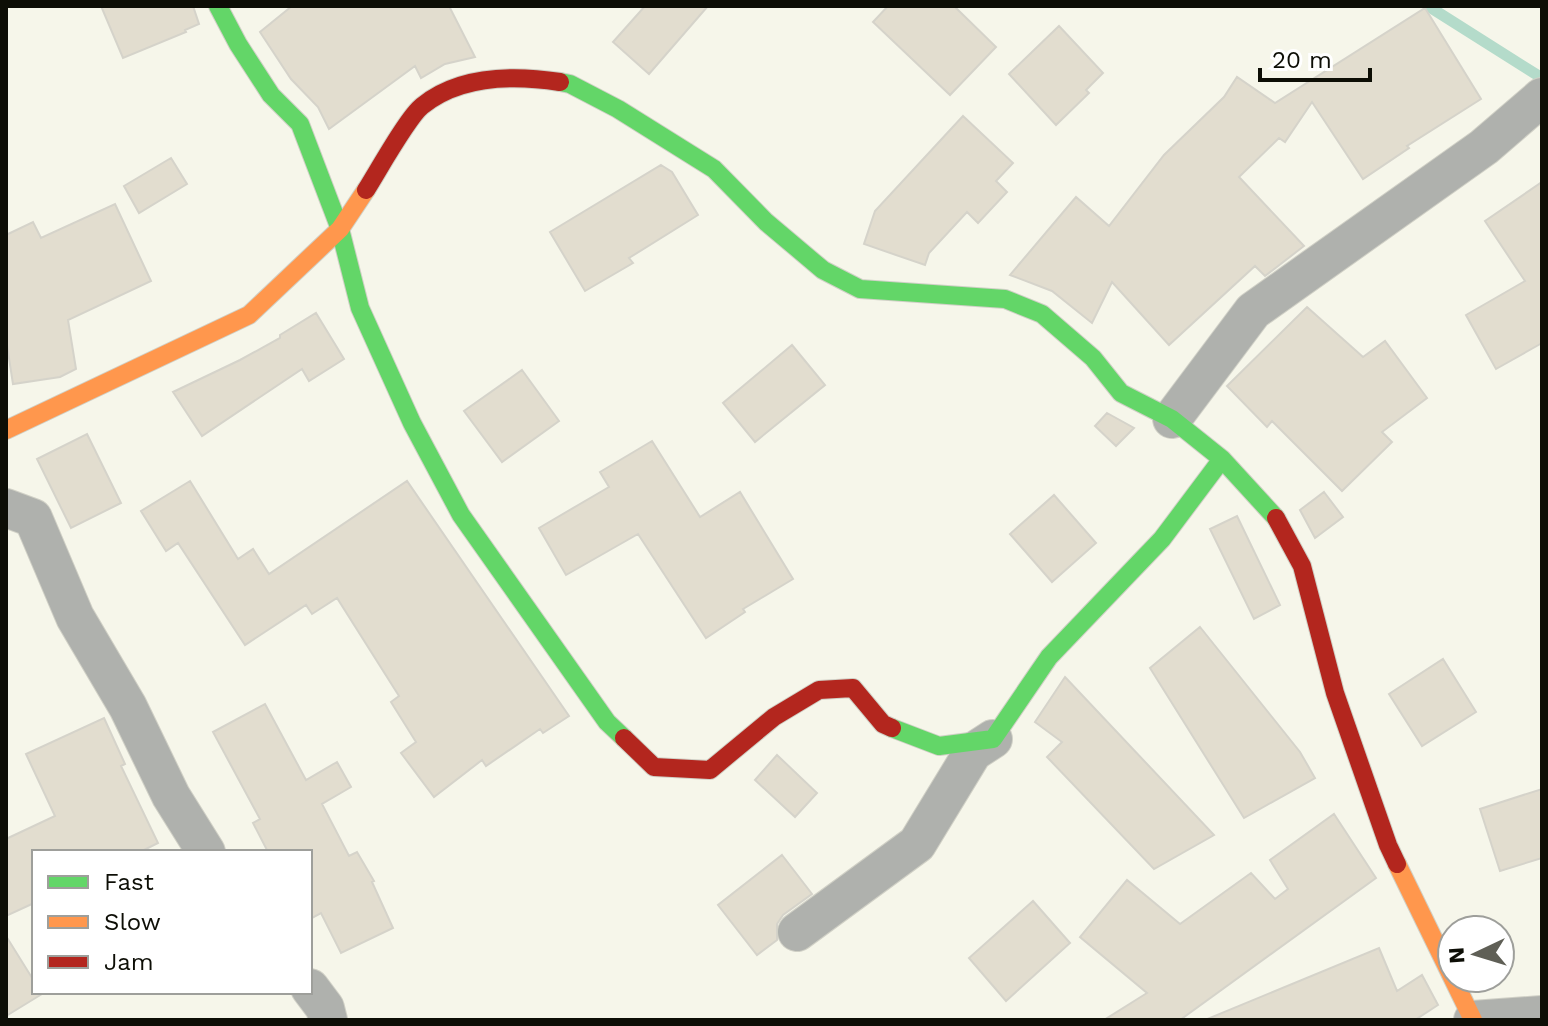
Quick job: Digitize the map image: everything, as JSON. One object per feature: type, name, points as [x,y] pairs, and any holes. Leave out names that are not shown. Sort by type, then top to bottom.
[{"type":"street","points":[[218,6],[271,95],[300,124],[340,229],[360,308],[412,423],[461,515],[607,722],[654,767],[710,770],[774,717],[819,690],[853,688],[883,724],[939,746],[993,739]]},
{"type":"street","points":[[6,430],[249,315],[340,229],[420,107],[457,86],[489,79],[534,78],[570,84],[618,109],[714,169],[766,222],[823,270],[860,289],[1005,299],[1042,314],[1093,358],[1121,393],[1172,419],[1222,459],[1276,518],[1302,566],[1335,693],[1388,845],[1473,1020],[1542,1015]]},
{"type":"street","points":[[1172,419],[1253,311],[1484,147],[1542,97]]},
{"type":"street","points":[[797,932],[917,844],[973,752],[993,739],[1049,657],[1162,539],[1222,459]]},
{"type":"street","points":[[6,508],[33,518],[75,617],[128,707],[171,796],[205,850]]},
{"type":"street","points":[[312,991],[325,1008],[328,1020]]},
{"type":"building","points":[[101,6],[193,6],[199,24],[123,58]]},
{"type":"building","points":[[292,6],[449,6],[475,57],[445,64],[421,78],[415,66],[329,129],[318,107],[291,79],[260,32]]},
{"type":"building","points":[[645,6],[708,6],[649,74],[613,42]]},
{"type":"building","points":[[888,6],[954,6],[996,47],[950,95],[873,22]]},
{"type":"building","points":[[1425,8],[1481,99],[1407,146],[1409,148],[1363,179],[1312,102],[1285,142],[1279,138],[1239,177],[1304,246],[1265,276],[1255,266],[1169,345],[1112,282],[1092,323],[1052,291],[1010,275],[1076,197],[1109,226],[1164,155],[1224,97],[1237,77],[1275,103]]},
{"type":"building","points":[[1059,26],[1103,73],[1086,90],[1089,93],[1056,125],[1009,74]]},
{"type":"building","points":[[963,116],[1013,163],[996,181],[1007,192],[978,223],[967,212],[929,253],[925,265],[864,244],[875,211]]},
{"type":"building","points":[[171,158],[187,184],[139,213],[124,186]]},
{"type":"building","points":[[661,165],[672,172],[698,215],[629,258],[633,263],[585,291],[550,232]]},
{"type":"building","points":[[1542,182],[1542,343],[1496,369],[1466,315],[1525,281],[1485,221]]},
{"type":"building","points":[[115,204],[151,281],[68,320],[76,369],[60,377],[13,384],[6,339],[6,235],[33,222],[41,238]]},
{"type":"building","points":[[1307,307],[1363,357],[1385,341],[1427,398],[1382,432],[1392,442],[1342,491],[1272,421],[1267,427],[1227,386]]},
{"type":"building","points":[[316,313],[344,359],[309,381],[302,369],[202,436],[173,392],[280,338],[280,335]]},
{"type":"building","points":[[792,345],[825,385],[755,442],[723,403]]},
{"type":"building","points":[[522,370],[559,421],[502,462],[464,411]]},
{"type":"building","points":[[1107,413],[1134,428],[1116,446],[1095,426]]},
{"type":"building","points":[[87,434],[121,503],[71,528],[37,459]]},
{"type":"building","points":[[652,441],[700,517],[740,492],[793,579],[743,609],[745,612],[706,638],[638,534],[566,575],[539,528],[609,487],[600,472]]},
{"type":"building","points":[[190,481],[238,559],[253,549],[269,574],[407,481],[569,716],[543,733],[540,729],[486,766],[482,760],[434,797],[401,753],[416,742],[391,702],[399,696],[337,598],[312,614],[306,605],[245,645],[178,543],[166,551],[141,511]]},
{"type":"building","points":[[1324,492],[1343,517],[1315,538],[1300,510]]},
{"type":"building","points":[[1054,495],[1096,543],[1052,582],[1010,534]]},
{"type":"building","points":[[1237,516],[1280,605],[1254,619],[1210,529]]},
{"type":"building","points":[[1200,627],[1300,752],[1315,778],[1244,818],[1150,668]]},
{"type":"building","points":[[1443,659],[1476,712],[1422,746],[1389,694]]},
{"type":"building","points":[[1065,677],[1214,835],[1154,869],[1047,757],[1062,742],[1035,722]]},
{"type":"building","points":[[265,704],[306,780],[337,762],[351,787],[322,804],[349,856],[357,852],[374,881],[393,928],[341,953],[321,913],[312,918],[312,850],[267,850],[253,823],[260,819],[213,732]]},
{"type":"building","points":[[104,718],[125,764],[121,766],[158,843],[144,850],[32,850],[32,904],[6,916],[6,839],[55,816],[26,754]]},
{"type":"building","points":[[777,755],[817,793],[795,817],[755,780]]},
{"type":"building","points":[[1542,789],[1542,858],[1500,871],[1480,809]]},
{"type":"building","points":[[1334,814],[1376,878],[1180,1020],[1104,1020],[1147,993],[1080,937],[1127,880],[1180,924],[1251,873],[1275,899],[1288,889],[1270,860]]},
{"type":"building","points":[[782,855],[812,894],[783,915],[777,924],[777,940],[757,955],[718,905]]},
{"type":"building","points":[[1033,901],[1070,943],[1006,1001],[969,958]]},
{"type":"building","points":[[6,936],[32,978],[32,994],[42,994],[6,1016]]},
{"type":"building","points":[[1379,948],[1397,991],[1422,975],[1438,1005],[1415,1020],[1205,1020]]},
{"type":"waterway","points":[[1428,6],[1542,78]]},
{"type":"traffic: fast","points":[[218,6],[271,95],[300,124],[340,229],[360,308],[412,423],[461,515],[607,722],[624,738]]},
{"type":"traffic: fast","points":[[560,82],[570,84],[618,109],[714,169],[766,222],[823,270],[860,289],[1005,299],[1042,314],[1093,358],[1121,393],[1172,419],[1222,459],[1276,518]]},
{"type":"traffic: fast","points":[[892,728],[939,746],[993,739],[1049,657],[1162,539],[1222,459]]},
{"type":"traffic: slow","points":[[6,430],[249,315],[340,229],[366,190]]},
{"type":"traffic: slow","points":[[1397,864],[1473,1020]]},
{"type":"traffic: jam","points":[[366,190],[409,121],[422,106],[437,96],[453,88],[488,80],[524,78],[560,82]]},
{"type":"traffic: jam","points":[[1276,518],[1302,566],[1335,693],[1397,864]]},
{"type":"traffic: jam","points":[[624,738],[654,767],[710,770],[774,717],[819,690],[853,688],[883,724],[892,728]]}]
